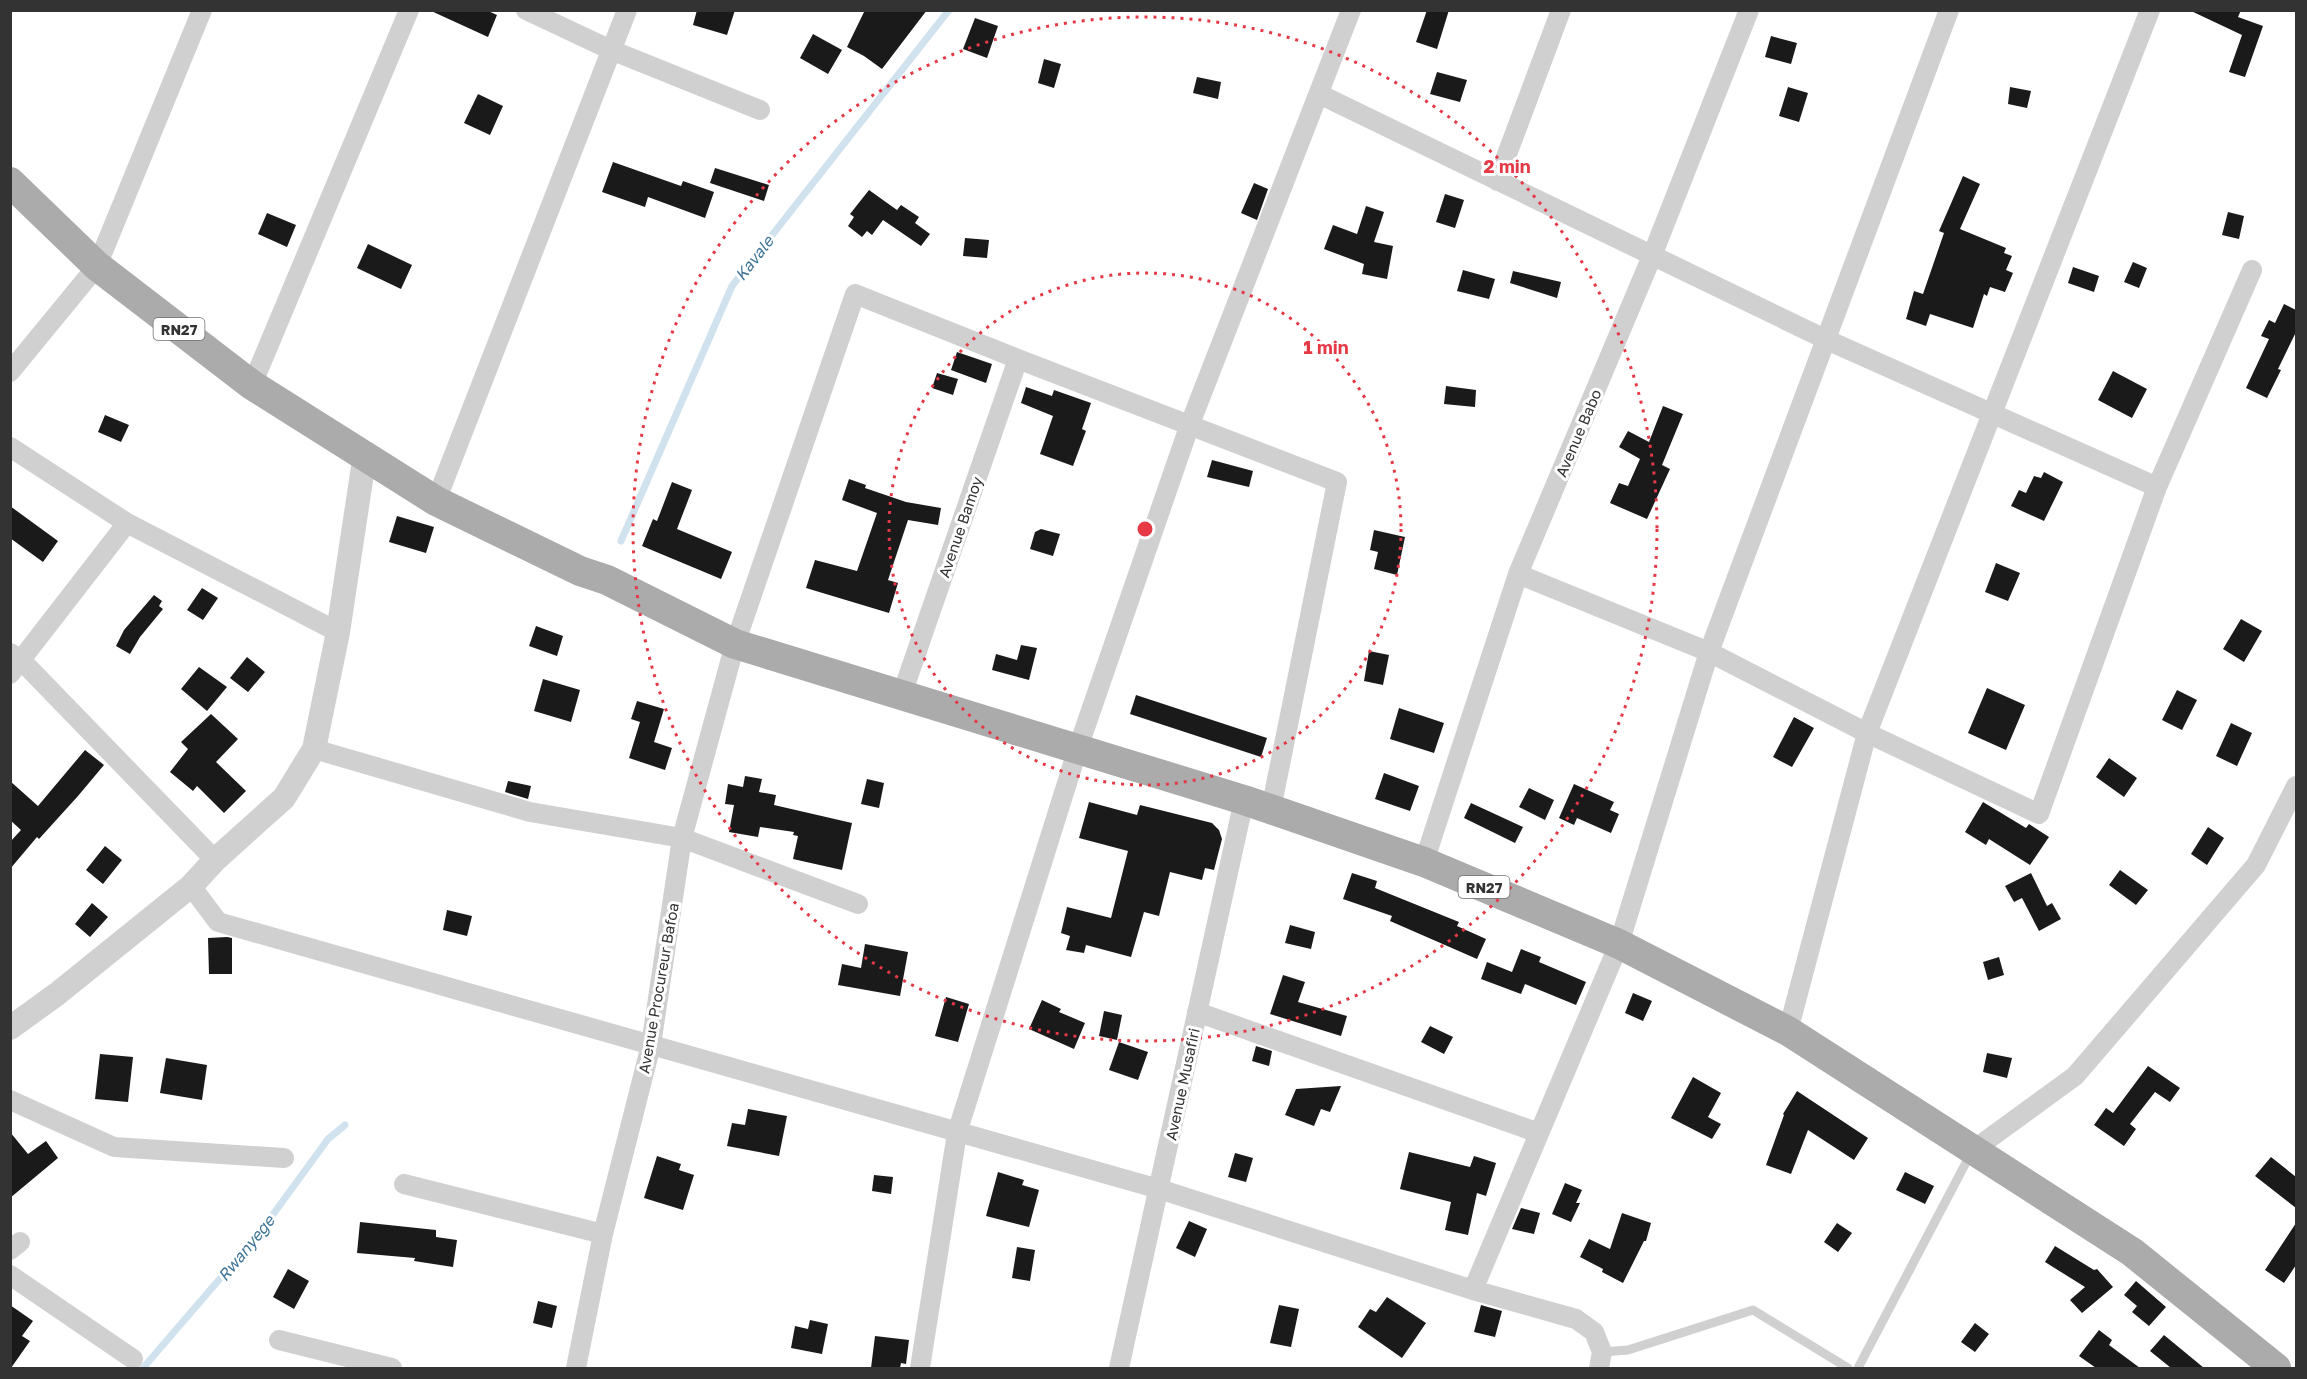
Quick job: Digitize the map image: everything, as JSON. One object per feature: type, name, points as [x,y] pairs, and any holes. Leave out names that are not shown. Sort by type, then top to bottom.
[{"type":"main road","name":"RN27","points":[[10,182],[96,266],[252,385],[365,454],[436,501],[580,571],[607,580],[735,644],[1257,805],[1424,862],[1619,944],[1788,1031],[2132,1252],[2276,1368]]},
{"type":"street","points":[[10,372],[96,266],[202,10]]},
{"type":"street","points":[[252,385],[409,10]]},
{"type":"street","points":[[526,10],[611,50],[760,110]]},
{"type":"street","points":[[436,501],[627,10]]},
{"type":"street","points":[[920,1368],[957,1133],[1078,748],[1190,424],[1351,10]]},
{"type":"street","points":[[1497,180],[1561,10]]},
{"type":"street","name":"Avenue Babo","points":[[1424,862],[1518,574],[1652,256],[1749,10]]},
{"type":"street","points":[[1473,1290],[1619,944],[1709,652],[1949,10]]},
{"type":"street","points":[[1788,1031],[1866,733],[2150,10]]},
{"type":"street","points":[[1319,94],[1827,340],[2157,487]]},
{"type":"street","points":[[1518,574],[1709,652],[1866,733],[2039,814],[2157,487],[2252,270]]},
{"type":"street","name":"Avenue Procureur Bafoa","points":[[576,1368],[603,1234],[651,1045],[682,838],[735,644],[855,294],[1018,359]]},
{"type":"street","points":[[1018,359],[1190,424]]},
{"type":"street","name":"Avenue Bamoy","points":[[902,694],[1018,359]]},
{"type":"street","name":"Avenue Musafiri","points":[[1119,1368],[1197,1012],[1257,805],[1337,482],[1190,424]]},
{"type":"street","points":[[10,447],[127,523],[338,632]]},
{"type":"street","points":[[10,1028],[57,994],[191,886],[284,798],[314,749],[338,632],[365,454]]},
{"type":"street","points":[[127,523],[14,662],[215,861]]},
{"type":"street","points":[[314,749],[530,812],[682,838],[858,904]]},
{"type":"street","points":[[1972,1151],[2075,1076],[2256,865],[2296,786]]},
{"type":"street","points":[[2276,826],[2296,827]]},
{"type":"street","points":[[191,886],[218,922],[1159,1189],[1473,1290],[1576,1319],[1594,1332],[1601,1360]]},
{"type":"street","points":[[1197,1012],[1539,1133]]},
{"type":"street","points":[[10,1100],[114,1147],[284,1158]]},
{"type":"street","points":[[404,1184],[603,1234]]},
{"type":"street","points":[[10,1275],[133,1359]]},
{"type":"street","points":[[279,1340],[392,1368]]},
{"type":"lane","points":[[1858,1368],[1972,1151]]},
{"type":"lane","points":[[1601,1360],[1753,1310],[1848,1368]]},
{"type":"building","points":[[429,10],[486,10],[497,15],[488,37]]},
{"type":"building","points":[[697,10],[735,10],[727,35],[693,25]]},
{"type":"building","points":[[865,10],[927,10],[882,69],[847,47]]},
{"type":"building","points":[[1427,10],[1449,10],[1437,49],[1416,42]]},
{"type":"building","points":[[2189,10],[2241,10],[2238,17],[2263,26],[2245,77],[2229,72],[2242,35]]},
{"type":"building","points":[[975,18],[998,26],[987,58],[963,49]]},
{"type":"building","points":[[813,34],[842,50],[828,74],[800,58]]},
{"type":"building","points":[[1771,36],[1797,43],[1791,64],[1765,57]]},
{"type":"building","points":[[1044,59],[1061,64],[1054,88],[1038,83]]},
{"type":"building","points":[[1437,72],[1467,80],[1460,102],[1430,94]]},
{"type":"building","points":[[1197,77],[1221,82],[1218,99],[1193,93]]},
{"type":"building","points":[[1788,87],[1808,93],[1799,122],[1779,116]]},
{"type":"building","points":[[2010,87],[2031,91],[2027,108],[2008,104]]},
{"type":"building","points":[[478,94],[503,106],[490,135],[464,123]]},
{"type":"building","points":[[613,162],[681,186],[683,181],[714,192],[705,218],[648,197],[645,207],[602,192]]},
{"type":"building","points":[[715,168],[769,185],[764,201],[710,183]]},
{"type":"building","points":[[1963,176],[1980,184],[1960,229],[2006,248],[2004,253],[2012,256],[2006,270],[2013,273],[2005,292],[1990,287],[1987,296],[1984,294],[1973,328],[1930,314],[1926,326],[1906,319],[1914,291],[1923,294],[1944,233],[1939,231]]},
{"type":"building","points":[[1254,183],[1268,189],[1257,220],[1241,213]]},
{"type":"building","points":[[869,190],[897,210],[901,205],[919,217],[915,223],[930,234],[921,246],[883,220],[872,235],[867,231],[862,237],[848,226],[854,217],[850,214]]},
{"type":"building","points":[[1445,194],[1464,200],[1455,228],[1436,222]]},
{"type":"building","points":[[1366,206],[1384,212],[1374,242],[1393,246],[1387,279],[1362,274],[1364,264],[1324,249],[1333,225],[1357,234]]},
{"type":"building","points":[[2228,212],[2244,216],[2239,239],[2222,235]]},
{"type":"building","points":[[267,213],[296,225],[287,247],[258,234]]},
{"type":"building","points":[[965,238],[989,240],[987,258],[963,256]]},
{"type":"building","points":[[368,244],[412,265],[401,289],[357,268]]},
{"type":"building","points":[[2133,262],[2147,268],[2139,288],[2124,282]]},
{"type":"building","points":[[2073,267],[2099,276],[2094,292],[2068,283]]},
{"type":"building","points":[[1463,270],[1495,279],[1489,299],[1457,291]]},
{"type":"building","points":[[1513,271],[1561,282],[1557,298],[1510,283]]},
{"type":"building","points":[[2284,304],[2296,310],[2296,332],[2267,398],[2246,388],[2269,339],[2261,336],[2269,320],[2275,323]]},
{"type":"building","points":[[957,352],[992,364],[986,383],[951,370]]},
{"type":"building","points":[[2113,371],[2147,389],[2132,418],[2098,400]]},
{"type":"building","points":[[937,373],[958,379],[953,395],[932,388]]},
{"type":"building","points":[[1446,386],[1476,390],[1475,407],[1444,404]]},
{"type":"building","points":[[1026,387],[1052,396],[1054,390],[1091,403],[1082,429],[1086,431],[1073,466],[1040,454],[1053,416],[1021,403]]},
{"type":"building","points":[[1663,406],[1683,414],[1662,465],[1670,469],[1647,519],[1610,503],[1619,483],[1628,486],[1640,459],[1619,447],[1628,431],[1649,442]]},
{"type":"building","points":[[105,415],[129,425],[121,442],[98,432]]},
{"type":"building","points":[[1212,460],[1253,471],[1249,487],[1207,477]]},
{"type":"building","points":[[2044,472],[2063,482],[2044,521],[2011,506],[2019,490],[2026,493],[2034,476],[2041,478]]},
{"type":"building","points":[[849,479],[866,485],[865,488],[906,502],[941,508],[938,525],[908,520],[888,580],[898,583],[889,613],[806,588],[815,560],[857,571],[877,513],[842,500]]},
{"type":"building","points":[[672,482],[692,490],[677,529],[732,552],[721,579],[642,546],[653,519],[657,521]]},
{"type":"building","points":[[10,506],[58,541],[43,562],[10,538]]},
{"type":"building","points":[[397,516],[434,527],[426,553],[389,542]]},
{"type":"building","points":[[1041,529],[1060,534],[1053,556],[1030,549],[1035,532]]},
{"type":"building","points":[[1374,530],[1405,537],[1397,575],[1374,569],[1378,552],[1370,550]]},
{"type":"building","points":[[1996,563],[2020,573],[2008,601],[1985,592]]},
{"type":"building","points":[[202,588],[218,598],[203,620],[187,610]]},
{"type":"building","points":[[154,595],[162,601],[159,606],[163,609],[140,637],[130,654],[116,646],[124,630]]},
{"type":"building","points":[[2241,619],[2262,631],[2244,662],[2223,649]]},
{"type":"building","points":[[536,626],[563,636],[557,656],[529,646]]},
{"type":"building","points":[[1021,645],[1037,648],[1029,680],[992,670],[996,654],[1017,660]]},
{"type":"building","points":[[1369,651],[1389,655],[1383,685],[1364,681]]},
{"type":"building","points":[[247,657],[265,672],[248,692],[230,678]]},
{"type":"building","points":[[199,667],[227,687],[207,711],[181,689]]},
{"type":"building","points":[[543,679],[580,690],[571,722],[534,711]]},
{"type":"building","points":[[1987,688],[2025,705],[2006,750],[1968,733]]},
{"type":"building","points":[[2177,690],[2197,700],[2182,730],[2162,720]]},
{"type":"building","points":[[1136,695],[1267,738],[1261,757],[1130,714]]},
{"type":"building","points":[[637,701],[664,709],[654,742],[672,748],[665,770],[629,758],[640,722],[631,719]]},
{"type":"building","points":[[1399,708],[1444,723],[1434,753],[1390,739]]},
{"type":"building","points":[[211,714],[238,739],[216,762],[246,791],[224,813],[197,786],[193,791],[170,772],[188,749],[181,742]]},
{"type":"building","points":[[1794,717],[1814,728],[1792,767],[1773,757]]},
{"type":"building","points":[[2231,723],[2252,733],[2237,766],[2216,756]]},
{"type":"building","points":[[85,750],[104,765],[10,869],[10,842],[21,830],[10,820],[10,781],[38,806]]},
{"type":"building","points":[[2109,758],[2137,778],[2124,797],[2096,777]]},
{"type":"building","points":[[1384,773],[1419,786],[1410,811],[1375,799]]},
{"type":"building","points":[[745,776],[762,779],[759,792],[776,795],[774,805],[852,823],[842,870],[793,859],[798,836],[793,835],[794,832],[760,827],[758,837],[729,832],[734,805],[725,804],[728,784],[743,787]]},
{"type":"building","points":[[867,779],[884,783],[879,808],[861,804]]},
{"type":"building","points":[[508,781],[531,786],[528,799],[505,792]]},
{"type":"building","points":[[1574,784],[1614,802],[1610,810],[1619,814],[1611,833],[1577,818],[1574,825],[1559,818]]},
{"type":"building","points":[[1529,788],[1554,800],[1545,820],[1519,807]]},
{"type":"building","points":[[1089,802],[1137,815],[1140,805],[1212,823],[1219,830],[1222,839],[1214,870],[1205,868],[1202,880],[1170,872],[1159,916],[1144,912],[1131,957],[1086,945],[1084,953],[1066,950],[1070,936],[1061,933],[1067,907],[1111,918],[1128,851],[1079,838]]},
{"type":"building","points":[[1983,802],[2026,828],[2029,824],[2049,837],[2030,865],[1989,839],[1986,845],[1965,832]]},
{"type":"building","points":[[1471,803],[1523,827],[1515,843],[1464,818]]},
{"type":"building","points":[[2208,827],[2224,838],[2207,865],[2191,854]]},
{"type":"building","points":[[105,846],[122,860],[103,884],[86,870]]},
{"type":"building","points":[[2120,870],[2148,890],[2136,905],[2109,885]]},
{"type":"building","points":[[1352,873],[1377,881],[1375,888],[1459,922],[1457,926],[1486,939],[1477,959],[1390,921],[1392,916],[1343,899]]},
{"type":"building","points":[[2031,873],[2047,906],[2052,903],[2061,919],[2039,931],[2022,898],[2014,902],[2005,886]]},
{"type":"building","points":[[92,903],[108,917],[90,937],[75,924]]},
{"type":"building","points":[[447,910],[472,916],[467,936],[443,930]]},
{"type":"building","points":[[1290,925],[1315,932],[1311,949],[1285,943]]},
{"type":"building","points":[[208,938],[232,938],[232,974],[209,974]]},
{"type":"building","points":[[865,944],[908,952],[900,996],[838,985],[842,964],[861,968]]},
{"type":"building","points":[[1521,949],[1541,957],[1539,962],[1586,982],[1576,1005],[1525,984],[1521,994],[1481,979],[1487,962],[1512,972]]},
{"type":"building","points":[[1999,957],[2004,975],[1988,980],[1983,962]]},
{"type":"building","points":[[1283,975],[1305,982],[1298,1002],[1347,1016],[1341,1036],[1270,1014]]},
{"type":"building","points":[[1633,993],[1652,1001],[1643,1021],[1625,1013]]},
{"type":"building","points":[[946,997],[969,1004],[958,1042],[935,1036]]},
{"type":"building","points":[[1042,1000],[1061,1009],[1059,1012],[1085,1023],[1074,1049],[1029,1029]]},
{"type":"building","points":[[1104,1011],[1122,1015],[1117,1040],[1099,1036]]},
{"type":"building","points":[[1430,1026],[1453,1037],[1444,1054],[1421,1042]]},
{"type":"building","points":[[1119,1042],[1148,1052],[1138,1080],[1109,1070]]},
{"type":"building","points":[[1256,1046],[1272,1051],[1269,1066],[1252,1061]]},
{"type":"building","points":[[1987,1053],[2012,1058],[2007,1078],[1983,1072]]},
{"type":"building","points":[[100,1054],[133,1057],[128,1102],[95,1099]]},
{"type":"building","points":[[166,1058],[207,1065],[202,1100],[160,1093]]},
{"type":"building","points":[[2148,1066],[2180,1088],[2170,1102],[2155,1092],[2130,1124],[2136,1129],[2124,1146],[2094,1125],[2106,1108],[2113,1113]]},
{"type":"building","points":[[1693,1077],[1721,1093],[1708,1117],[1721,1124],[1712,1139],[1671,1118]]},
{"type":"building","points":[[1341,1086],[1330,1112],[1321,1109],[1314,1126],[1285,1115],[1296,1089]]},
{"type":"building","points":[[1797,1091],[1868,1138],[1854,1160],[1808,1130],[1791,1174],[1766,1165],[1783,1114]]},
{"type":"building","points":[[748,1109],[787,1116],[779,1156],[727,1146],[732,1123],[745,1125]]},
{"type":"building","points":[[10,1132],[28,1154],[46,1141],[58,1158],[10,1198]]},
{"type":"building","points":[[1409,1152],[1470,1167],[1474,1156],[1496,1163],[1486,1196],[1477,1193],[1468,1235],[1445,1230],[1451,1202],[1400,1189]]},
{"type":"building","points":[[1235,1153],[1253,1158],[1246,1182],[1228,1177]]},
{"type":"building","points":[[657,1156],[681,1164],[679,1170],[694,1175],[683,1210],[644,1198]]},
{"type":"building","points":[[2271,1157],[2296,1177],[2296,1208],[2255,1176]]},
{"type":"building","points":[[998,1172],[1024,1180],[1022,1185],[1039,1190],[1029,1227],[986,1216]]},
{"type":"building","points":[[1905,1172],[1934,1186],[1925,1204],[1896,1190]]},
{"type":"building","points":[[874,1175],[893,1177],[891,1194],[872,1191]]},
{"type":"building","points":[[1565,1183],[1582,1190],[1576,1203],[1580,1203],[1571,1222],[1552,1214]]},
{"type":"building","points":[[1521,1208],[1540,1213],[1534,1234],[1512,1229]]},
{"type":"building","points":[[1622,1213],[1651,1223],[1646,1241],[1623,1283],[1580,1257],[1589,1239],[1610,1249]]},
{"type":"building","points":[[1189,1221],[1207,1229],[1195,1257],[1176,1248]]},
{"type":"building","points":[[360,1222],[436,1230],[436,1237],[457,1240],[453,1267],[414,1261],[415,1258],[357,1253]]},
{"type":"building","points":[[1837,1223],[1852,1233],[1838,1252],[1824,1242]]},
{"type":"building","points":[[2296,1223],[2296,1265],[2284,1283],[2265,1270]]},
{"type":"building","points":[[2055,1246],[2094,1270],[2097,1269],[2113,1287],[2082,1313],[2070,1300],[2085,1287],[2045,1262]]},
{"type":"building","points":[[1017,1247],[1035,1250],[1030,1281],[1012,1278]]},
{"type":"building","points":[[288,1269],[309,1281],[294,1309],[273,1297]]},
{"type":"building","points":[[2136,1281],[2166,1307],[2149,1326],[2132,1312],[2137,1306],[2124,1295]]},
{"type":"building","points":[[1387,1297],[1426,1323],[1402,1358],[1358,1327],[1370,1309],[1376,1312]]},
{"type":"building","points":[[538,1301],[557,1306],[552,1328],[533,1323]]},
{"type":"building","points":[[10,1305],[33,1321],[22,1336],[30,1341],[11,1368]]},
{"type":"building","points":[[1279,1305],[1299,1309],[1291,1347],[1270,1343]]},
{"type":"building","points":[[1481,1305],[1502,1311],[1495,1337],[1474,1332]]},
{"type":"building","points":[[810,1320],[828,1324],[822,1354],[791,1348],[795,1326],[808,1329]]},
{"type":"building","points":[[1975,1323],[1989,1334],[1975,1352],[1961,1342]]},
{"type":"building","points":[[2099,1330],[2112,1340],[2109,1345],[2140,1368],[2096,1368],[2079,1356]]},
{"type":"building","points":[[2164,1335],[2204,1368],[2171,1368],[2150,1351]]},
{"type":"building","points":[[875,1336],[909,1340],[906,1364],[901,1363],[900,1368],[871,1368]]},
{"type":"waterway","name":"Kavale","points":[[621,541],[732,286],[949,10]]},
{"type":"waterway","name":"Rwanyege","points":[[143,1368],[261,1231],[328,1139],[345,1125]]}]
